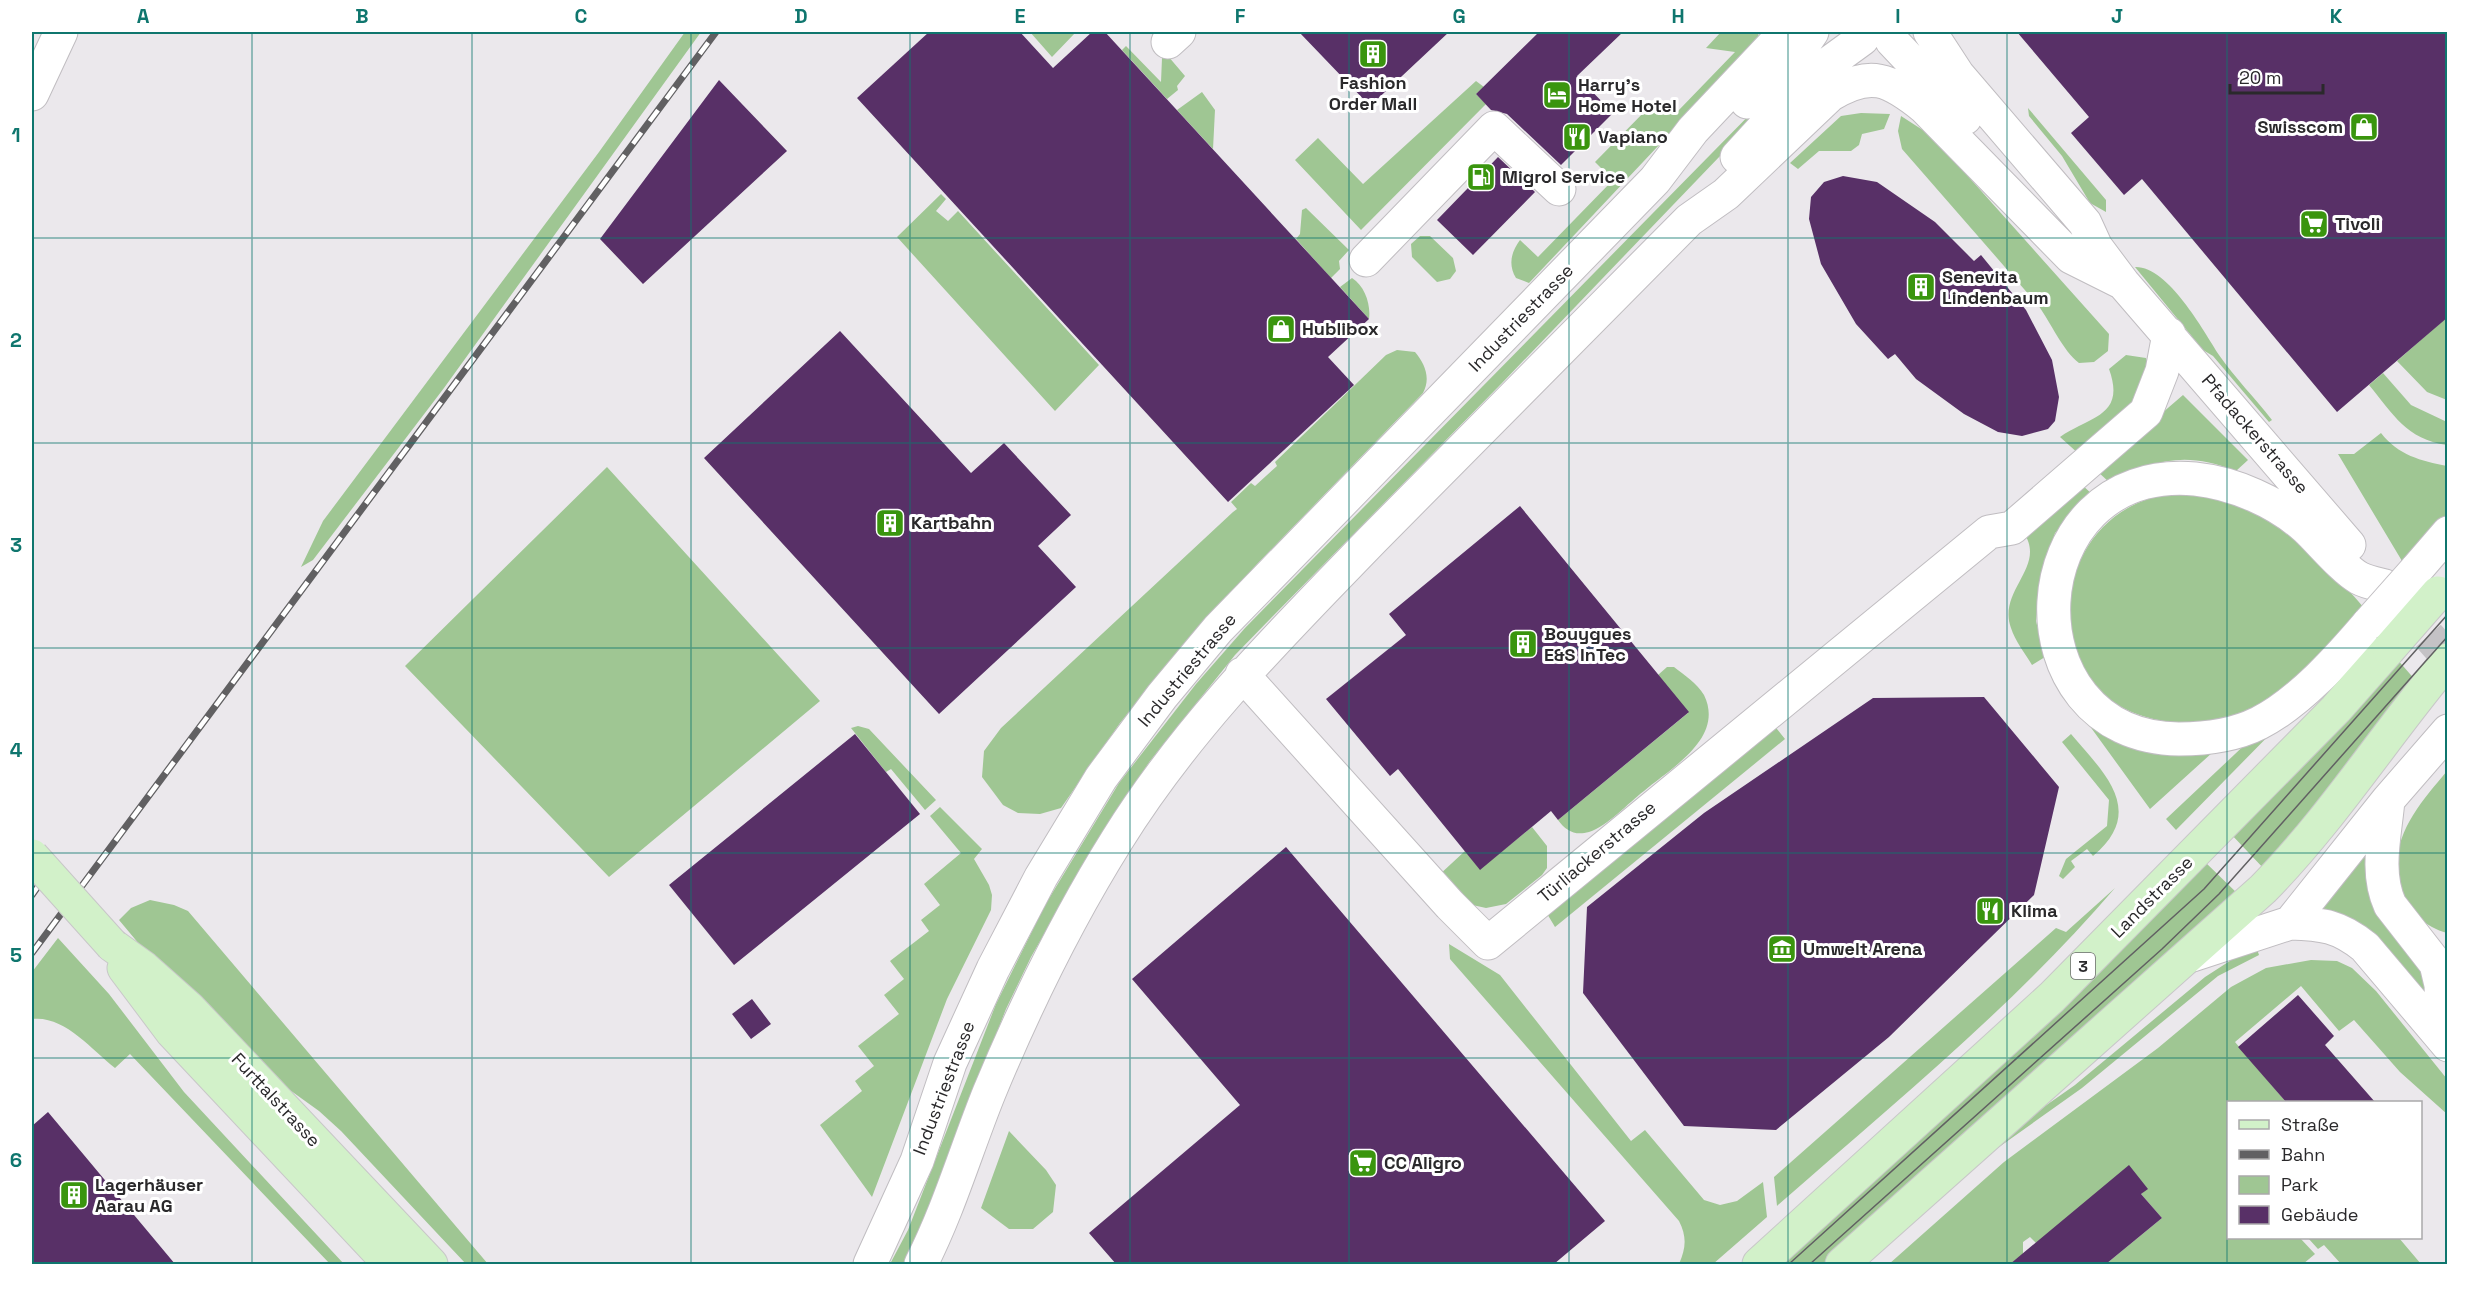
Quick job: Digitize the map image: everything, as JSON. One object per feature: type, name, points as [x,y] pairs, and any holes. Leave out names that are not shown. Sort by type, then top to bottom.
[{"type":"main road","name":"Landstrasse","points":[[1759,1264],[2052,997],[2320,725],[2379,636],[2443,588]]},
{"type":"main road","points":[[1842,1264],[2192,955],[2300,851],[2423,689],[2448,660]]},
{"type":"main road","name":"Furttalstrasse","points":[[32,856],[112,945],[128,975],[172,1032],[398,1252],[431,1264]]},
{"type":"street","points":[[32,94],[61,32]]},
{"type":"street","name":"Industriestrasse","points":[[870,1264],[917,1161],[950,1063],[993,969],[1041,877],[1101,778],[1162,696],[1218,629],[1655,180],[1693,130],[1777,41],[1782,32]]},
{"type":"street","name":"Industriestrasse","points":[[1655,180],[1697,149],[1794,58],[1812,32]]},
{"type":"street","name":"Pfadackerstrasse","points":[[1930,32],[1958,75],[2090,235],[2123,283],[2385,586],[2358,578],[2304,526],[2268,503],[2215,482],[2180,478],[2138,485],[2108,498],[2087,517],[2072,537],[2054,590],[2054,627],[2072,683],[2098,711],[2124,726],[2165,738],[2228,734],[2259,723],[2290,701],[2341,655],[2379,636]]},
{"type":"street","name":"Pfadackerstrasse","points":[[1959,32],[1960,40],[1973,63],[2056,164],[2082,207],[2090,235]]},
{"type":"street","points":[[921,1264],[940,1226],[1021,1016],[1117,840],[1161,774],[1242,675],[1689,220],[1713,183],[1811,76],[1878,36]]},
{"type":"street","name":"Pfadackerstrasse","points":[[1878,36],[2073,233],[2090,235]]},
{"type":"street","name":"Pfadackerstrasse","points":[[1689,220],[1726,194],[1830,95],[1850,83],[1868,79],[1889,83],[1924,107],[2071,257],[2123,283]]},
{"type":"street","points":[[1366,260],[1494,128],[1559,189]]},
{"type":"street","name":"Türliackerstrasse","points":[[1242,675],[1450,905],[1488,943],[1989,532],[2012,528],[2146,412],[2162,371],[2169,334]]},
{"type":"street","points":[[2379,636],[2416,570],[2448,533]]},
{"type":"street","points":[[2290,923],[2388,800],[2448,731]]},
{"type":"street","points":[[2388,800],[2382,864],[2383,884],[2390,905],[2436,964],[2442,999],[2445,1041]]},
{"type":"street","points":[[2192,955],[2290,923],[2323,924],[2354,938],[2365,947],[2445,1041]]},
{"type":"street","points":[[2414,934],[2427,943],[2448,949]]},
{"type":"street","points":[[398,1252],[443,1264]]},
{"type":"green space","points":[[685,32],[701,32],[444,388],[313,560],[301,567],[323,521],[599,152]]},
{"type":"green space","points":[[1030,32],[1076,32],[1052,57]]},
{"type":"green space","points":[[1721,32],[1759,32],[1757,41],[1529,283],[1516,278],[1512,268],[1512,259],[1514,249],[1520,240],[1538,257],[1613,180],[1595,162],[1650,106],[1678,111],[1735,52],[1706,48]]},
{"type":"green space","points":[[1126,46],[1161,82],[1162,58],[1168,56],[1185,76],[1177,86],[1178,90],[1167,99],[1122,50]]},
{"type":"green space","points":[[1476,81],[1484,87],[1476,94],[1486,104],[1361,230],[1295,160],[1318,138],[1363,184]]},
{"type":"green space","points":[[1202,92],[1215,110],[1213,149],[1177,110]]},
{"type":"green space","points":[[1769,95],[1745,130],[1503,382],[1235,655],[1150,761],[1103,831],[1031,957],[1006,1009],[925,1218],[903,1264],[890,1264],[908,1230],[996,1004],[1045,905],[1119,783],[1196,684],[1245,628]]},
{"type":"green space","points":[[2028,108],[2106,200],[2106,212],[2090,203],[2062,156],[2029,116]]},
{"type":"green space","points":[[1861,113],[1890,114],[1884,129],[1862,134],[1859,145],[1851,151],[1819,151],[1798,169],[1790,163],[1841,116]]},
{"type":"green space","points":[[1901,116],[1932,136],[2109,334],[2108,351],[2094,362],[2079,363],[2073,358],[2038,305],[1902,149],[1898,131]]},
{"type":"green space","points":[[941,194],[946,199],[936,211],[948,221],[958,211],[1099,365],[1055,411],[897,237]]},
{"type":"green space","points":[[1306,208],[1349,250],[1339,261],[1340,269],[1331,278],[1296,239],[1300,234],[1302,210]]},
{"type":"green space","points":[[1420,236],[1430,236],[1453,258],[1456,271],[1450,279],[1437,282],[1412,257],[1411,244]]},
{"type":"green space","points":[[2135,267],[2147,269],[2172,288],[2194,316],[2225,363],[2272,420],[2269,422],[2213,356],[2203,350]]},
{"type":"green space","points":[[1352,278],[1357,281],[1366,296],[1369,319],[1340,287]]},
{"type":"green space","points":[[2447,317],[2447,400],[2427,392],[2397,361]]},
{"type":"green space","points":[[1397,350],[1415,352],[1422,361],[1427,377],[1423,393],[1258,563],[1178,652],[1120,723],[1061,808],[1040,814],[1018,813],[1003,805],[982,777],[984,751],[1001,728],[1237,509],[1231,502],[1251,483],[1255,486],[1277,466],[1275,462],[1386,355]]},
{"type":"green space","points":[[2126,355],[2146,358],[2151,373],[2146,392],[2080,455],[2060,437],[2094,419],[2109,406],[2113,396],[2113,385],[2109,369]]},
{"type":"green space","points":[[2383,373],[2411,405],[2447,422],[2447,445],[2421,437],[2394,416],[2369,385]]},
{"type":"green space","points":[[2183,395],[2248,460],[2236,471],[2202,461],[2172,460],[2142,468],[2110,483],[2096,470]]},
{"type":"green space","points":[[2381,433],[2402,452],[2428,462],[2447,466],[2447,518],[2405,566],[2338,454],[2354,454]]},
{"type":"green space","points":[[607,467],[820,701],[609,877],[405,666]]},
{"type":"green space","points":[[2080,483],[2094,496],[2055,533],[2039,590],[2036,621],[2045,657],[2032,665],[2013,633],[2009,614],[2010,602],[2030,556],[2029,544],[2023,532]]},
{"type":"green space","points":[[2187,493],[2228,499],[2247,505],[2266,516],[2303,545],[2366,610],[2312,667],[2261,706],[2234,717],[2188,723],[2142,716],[2121,707],[2103,694],[2088,676],[2076,651],[2070,624],[2070,597],[2076,571],[2087,547],[2104,526],[2125,510],[2151,498]]},
{"type":"green space","points":[[2396,658],[2417,682],[2266,871],[2230,833]]},
{"type":"green space","points":[[1667,667],[1674,667],[1694,683],[1704,695],[1709,711],[1707,725],[1701,738],[1680,762],[1611,820],[1589,832],[1575,833],[1568,830],[1558,820],[1688,713],[1658,675]]},
{"type":"green space","points":[[2084,718],[2117,739],[2145,749],[2175,753],[2213,752],[2150,809]]},
{"type":"green space","points":[[2284,720],[2176,830],[2166,819],[2252,738]]},
{"type":"green space","points":[[1773,724],[1785,739],[1555,927],[1546,912]]},
{"type":"green space","points":[[858,726],[869,729],[936,800],[925,810],[891,769],[886,772],[851,728]]},
{"type":"green space","points":[[2071,734],[2107,778],[2115,793],[2118,808],[2117,823],[2109,839],[2093,856],[2087,849],[2071,861],[2075,867],[2063,879],[2059,876],[2066,859],[2107,826],[2109,800],[2062,742]]},
{"type":"green space","points":[[2447,771],[2447,933],[2425,923],[2405,900],[2398,874],[2398,857],[2407,826],[2425,798]]},
{"type":"green space","points":[[940,807],[982,849],[974,859],[989,885],[992,895],[991,910],[947,999],[872,1197],[820,1125],[862,1091],[855,1081],[874,1066],[858,1046],[899,1014],[884,995],[904,979],[890,961],[929,931],[921,920],[940,905],[924,884],[961,853],[930,816]]},
{"type":"green space","points":[[1532,827],[1547,846],[1547,868],[1542,875],[1506,904],[1486,908],[1468,904],[1438,876],[1465,851],[1480,869]]},
{"type":"green space","points":[[2365,842],[2424,967],[2434,1004],[2319,908]]},
{"type":"green space","points":[[2204,861],[2240,896],[1824,1264],[1775,1264]]},
{"type":"green space","points":[[2115,888],[2077,931],[1995,1013],[1777,1206],[1774,1177],[2056,928],[2066,932]]},
{"type":"green space","points":[[150,900],[174,905],[188,911],[488,1264],[466,1264],[341,1131],[319,1111],[287,1088],[155,963],[119,920],[131,908]]},
{"type":"green space","points":[[58,938],[109,994],[184,1092],[344,1264],[330,1264],[130,1054],[115,1068],[66,1028],[44,1019],[32,1019],[32,972]]},
{"type":"green space","points":[[1449,944],[1500,975],[1631,1141],[1645,1130],[1704,1200],[1720,1205],[1737,1201],[1763,1182],[1767,1217],[1713,1264],[1679,1264],[1685,1242],[1679,1221],[1450,959]]},
{"type":"green space","points":[[2257,949],[2259,955],[2218,976],[2082,1088],[1992,1152],[1867,1264],[1856,1264],[1990,1145],[2075,1085],[2205,977],[2236,957]]},
{"type":"green space","points":[[2311,960],[2337,961],[2352,968],[2376,991],[2447,1079],[2447,1114],[2400,1072],[2354,1020],[2339,1031],[2301,986],[2235,1042],[2285,1101],[2227,1101],[2227,1239],[2301,1239],[2315,1254],[2303,1264],[2106,1264],[2162,1218],[2141,1194],[2147,1188],[2036,1243],[2030,1237],[2023,1242],[2023,1254],[2010,1264],[1889,1264],[2004,1162],[2158,1048],[2231,987],[2266,968]]},
{"type":"green space","points":[[1009,1131],[1046,1170],[1056,1185],[1053,1212],[1033,1229],[1009,1229],[981,1208]]},
{"type":"green space","points":[[2309,1239],[2400,1239],[2421,1264],[2341,1264],[2324,1245],[2318,1249]]},
{"type":"building","points":[[929,32],[1020,32],[1053,68],[1092,32],[1105,32],[1369,319],[1328,357],[1354,385],[1228,502],[857,98]]},
{"type":"building","name":"Fashion Order Mall","points":[[1299,32],[1449,32],[1370,106]]},
{"type":"building","name":"Harry's Home Hotel","points":[[1539,32],[1623,32],[1577,76],[1613,113],[1561,165],[1507,114],[1491,110],[1476,94]]},
{"type":"building","name":"Tivoli","points":[[2017,32],[2448,32],[2448,317],[2337,412],[2142,179],[2124,195],[2071,133],[2089,117]]},
{"type":"building","points":[[719,80],[787,151],[643,284],[600,239]]},
{"type":"building","points":[[1498,157],[1535,192],[1473,255],[1437,220]]},
{"type":"building","name":"Senevita Lindenbaum","points":[[1843,176],[1877,182],[1935,222],[1974,261],[1981,255],[2026,310],[2052,360],[2059,397],[2055,421],[2048,429],[2022,436],[1998,432],[1964,414],[1916,379],[1895,354],[1888,359],[1856,324],[1821,264],[1809,219],[1811,197],[1824,182]]},
{"type":"building","name":"Kartbahn","points":[[840,331],[971,473],[1004,443],[1071,515],[1038,546],[1076,587],[939,714],[704,458]]},
{"type":"building","name":"Bouygues E&S InTec","points":[[1520,506],[1689,712],[1558,820],[1551,811],[1480,870],[1398,769],[1390,776],[1326,699],[1406,635],[1389,614]]},
{"type":"building","name":"Umwelt Arena","points":[[1984,697],[2059,787],[2034,895],[1889,1037],[1776,1130],[1684,1126],[1583,993],[1587,907],[1704,813],[1873,698]]},
{"type":"building","points":[[855,734],[920,814],[734,965],[669,885]]},
{"type":"building","name":"CC Aligro","points":[[1286,847],[1605,1221],[1554,1264],[1116,1264],[1089,1233],[1240,1105],[1132,979]]},
{"type":"building","points":[[2298,995],[2334,1036],[2325,1045],[2374,1101],[2285,1101],[2238,1047]]},
{"type":"building","points":[[752,999],[771,1024],[751,1039],[732,1014]]},
{"type":"building","name":"Lagerhäuser Aarau AG","points":[[48,1112],[175,1264],[32,1264],[32,1126]]},
{"type":"building","points":[[2129,1165],[2148,1189],[2141,1194],[2162,1218],[2106,1264],[2010,1264]]},
{"type":"tunnel","points":[[2396,599],[2448,658]]},
{"type":"tram line","points":[[1789,1264],[2204,889],[2448,614]]},
{"type":"tram line","points":[[1810,1264],[2162,949],[2219,894],[2448,636]]},
{"type":"railway","points":[[32,953],[716,32]]},
{"type":"railway","points":[[32,895],[46,875]]},
{"type":"place","name":"Fashion Order Mall","points":[[1373,54]]},
{"type":"place","name":"Harry's Home Hotel","points":[[1557,95]]},
{"type":"place","name":"Swisscom","points":[[2364,127]]},
{"type":"place","name":"Vapiano","points":[[1577,137]]},
{"type":"place","name":"Migrol Service","points":[[1481,177]]},
{"type":"place","name":"Tivoli","points":[[2314,224]]},
{"type":"place","name":"Senevita Lindenbaum","points":[[1921,287]]},
{"type":"place","name":"Hublibox","points":[[1281,329]]},
{"type":"place","name":"Kartbahn","points":[[890,523]]},
{"type":"place","name":"Bouygues E&S InTec","points":[[1523,644]]},
{"type":"place","name":"Klima","points":[[1990,911]]},
{"type":"place","name":"Umwelt Arena","points":[[1782,949]]},
{"type":"place","name":"CC Aligro","points":[[1363,1163]]},
{"type":"place","name":"Lagerhäuser Aarau AG","points":[[74,1195]]}]
